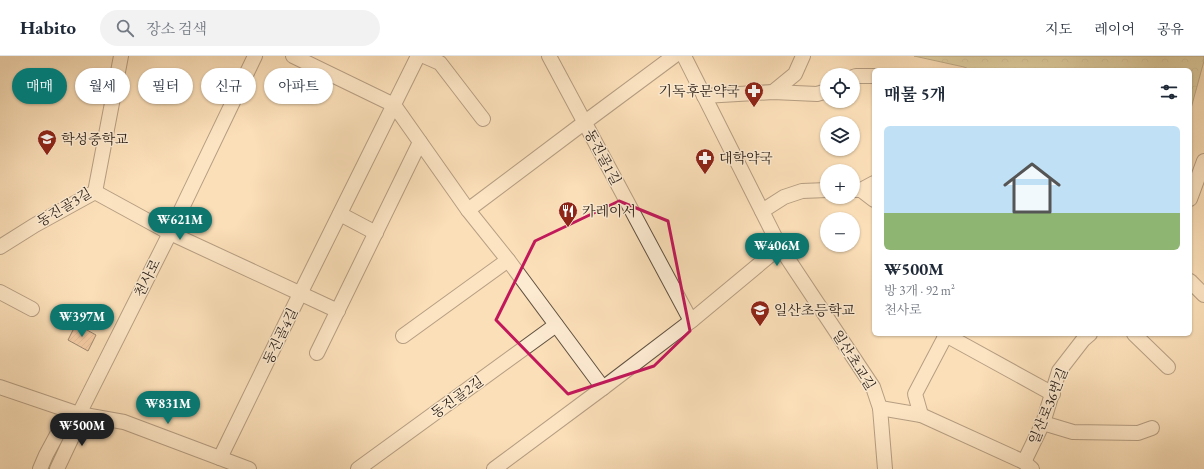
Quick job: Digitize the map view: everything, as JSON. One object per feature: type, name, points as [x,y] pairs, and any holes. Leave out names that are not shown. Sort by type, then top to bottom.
[{"type":"street","name":"동진골3길","points":[[0,248],[35,225],[95,192],[121,56]]},
{"type":"street","name":"천사로","points":[[57,469],[74,433],[79,414],[170,232],[255,56]]},
{"type":"street","points":[[293,56],[394,105],[468,210],[508,260],[603,388]]},
{"type":"street","name":"동진골4길","points":[[220,458],[418,56]]},
{"type":"street","points":[[424,56],[440,63],[483,119]]},
{"type":"street","name":"동진골1길","points":[[549,56],[691,321]]},
{"type":"street","points":[[468,210],[674,56]]},
{"type":"street","name":"일산초교길","points":[[684,56],[780,247],[873,387],[880,408],[885,469]]},
{"type":"street","points":[[773,92],[795,74],[803,56]]},
{"type":"street","points":[[860,76],[872,76]]},
{"type":"street","points":[[704,96],[773,92],[820,93]]},
{"type":"street","points":[[317,353],[420,142]]},
{"type":"street","points":[[1192,194],[1204,161]]},
{"type":"street","points":[[860,189],[872,184]]},
{"type":"street","points":[[762,211],[784,197],[802,190],[820,190]]},
{"type":"street","points":[[95,192],[170,232],[338,312]]},
{"type":"street","points":[[860,192],[872,199]]},
{"type":"street","points":[[340,214],[376,233]]},
{"type":"street","points":[[494,469],[691,321],[780,247]]},
{"type":"street","points":[[403,336],[508,260]]},
{"type":"street","points":[[1192,283],[1204,294]]},
{"type":"street","points":[[0,292],[32,309]]},
{"type":"street","name":"동진골2길","points":[[358,469],[556,325]]},
{"type":"street","points":[[921,415],[916,394],[945,336]]},
{"type":"street","points":[[947,336],[1053,394]]},
{"type":"street","name":"일산로36번길","points":[[1028,465],[1053,394],[1059,371],[1088,336]]},
{"type":"street","points":[[1136,336],[1168,367]]},
{"type":"street","points":[[0,387],[79,414],[124,422],[249,469]]},
{"type":"street","name":"일산초교길","points":[[880,408],[921,415],[1028,465]]},
{"type":"street","name":"천사로","points":[[40,469],[60,430],[79,414]]},
{"type":"street","points":[[1043,423],[1073,432],[1138,433],[1152,428]]},
{"type":"highlighted area","points":[[619,201],[668,221],[690,331],[654,366],[568,394],[496,320],[535,241]]},
{"type":"green space","points":[[914,56],[1204,56],[1192,105],[1192,68],[964,67]]},
{"type":"building","points":[[76,324],[96,335],[88,351],[68,340]]},
{"type":"place","name":"기독후문약국","points":[[754,108]]},
{"type":"place","name":"학성중학교","points":[[47,156]]},
{"type":"place","name":"대학약국","points":[[705,175]]},
{"type":"place","name":"카레이서","points":[[568,228]]},
{"type":"place","name":"일산초등학교","points":[[760,327]]}]
